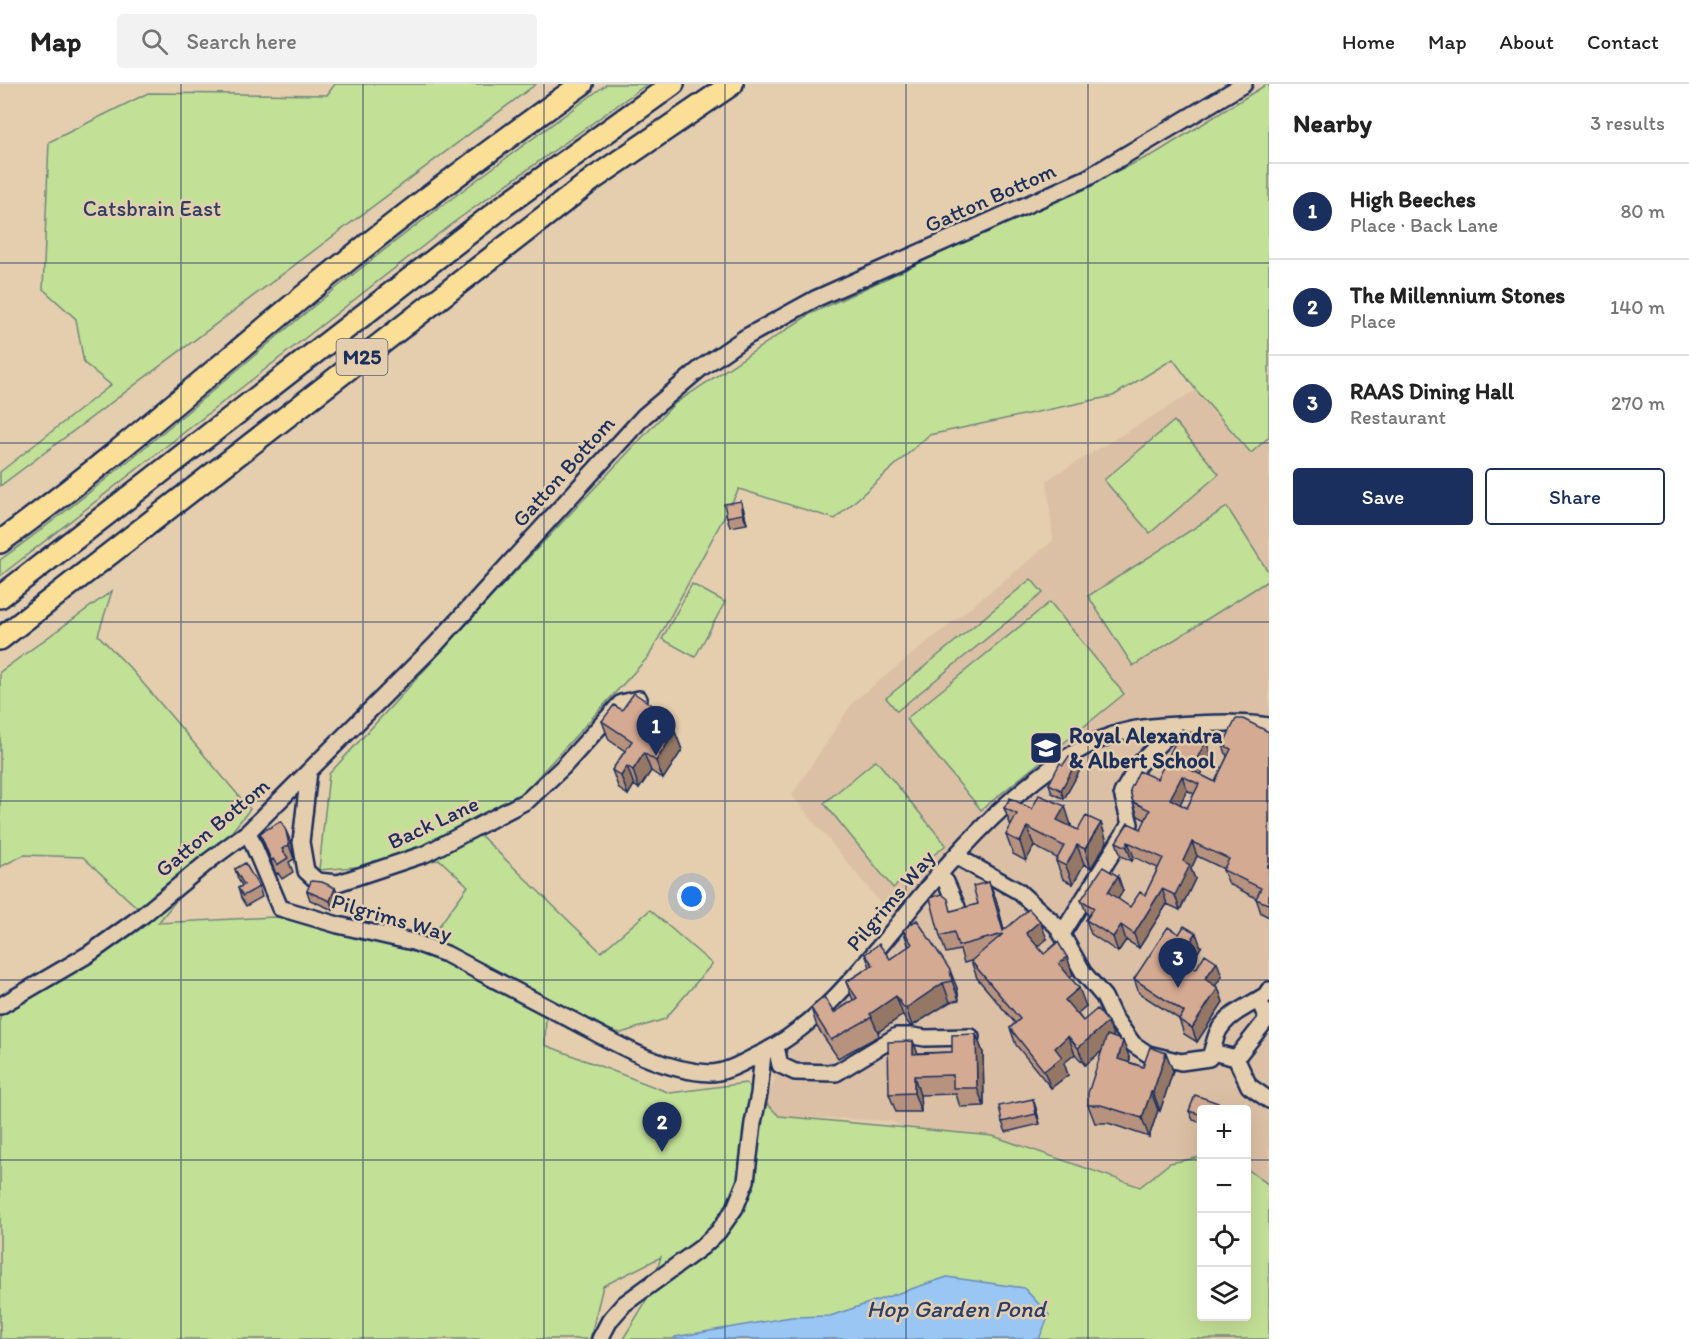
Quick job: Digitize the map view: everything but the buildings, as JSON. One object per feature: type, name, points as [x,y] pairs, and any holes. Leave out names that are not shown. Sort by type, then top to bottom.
[{"type":"highway","points":[[0,542],[110,458],[382,233],[494,147],[582,84]]},
{"type":"highway","name":"M25","points":[[0,597],[497,211],[673,84]]},
{"type":"highway","name":"M25","points":[[0,639],[593,179],[732,84]]},
{"type":"highway","points":[[0,525],[110,458]]},
{"type":"street","name":"Gatton Bottom","points":[[0,1006],[89,954],[142,916],[248,832],[436,644],[644,416],[701,368],[747,338],[815,299],[1087,178],[1244,84]]},
{"type":"street","name":"Back Lane","points":[[309,771],[301,842],[306,871],[317,880],[338,883],[425,854],[528,800],[621,703],[639,699]]},
{"type":"street","name":"Pilgrims Way","points":[[248,832],[280,908],[338,925],[413,942],[446,954],[648,1059],[685,1071],[714,1073],[731,1068],[769,1050],[819,1012],[861,969],[938,874],[981,829],[1025,790],[1070,757],[1111,736],[1131,730],[1178,724],[1252,723],[1269,726]]},
{"type":"street","points":[[1062,934],[1130,824],[1122,793],[1139,764],[1178,724]]},
{"type":"street","points":[[956,856],[1018,891],[1057,926],[1083,972],[1104,997],[1113,1016],[1133,1044],[1148,1054],[1181,1062],[1209,1058],[1221,1027],[1230,1017],[1264,995],[1268,1019],[1236,1058]]},
{"type":"street","points":[[938,874],[946,882],[957,907]]},
{"type":"street","points":[[769,1050],[780,1065],[795,1072],[836,1073],[897,1036],[972,1037]]},
{"type":"street","points":[[600,1339],[610,1320],[624,1304],[702,1247],[718,1232],[735,1208],[746,1181],[753,1123],[769,1050]]},
{"type":"street","points":[[1212,1052],[1236,1058]]},
{"type":"street","points":[[1236,1058],[1249,1086],[1269,1100]]},
{"type":"shaded area","name":"Royal Alexandra & Albert School","points":[[1196,390],[1251,453],[1269,437],[1269,1185],[1251,1172],[1251,1105],[1197,1105],[1197,1158],[1170,1163],[1140,1187],[993,1136],[903,1127],[891,1121],[779,1116],[766,1102],[775,1079],[769,1063],[845,995],[902,929],[792,795],[853,702],[1053,541],[1047,480]]},
{"type":"green space","name":"Catsbrain East","points":[[335,84],[536,84],[0,486],[0,472],[111,385],[84,363],[76,319],[43,289],[49,142],[148,93],[327,95]]},
{"type":"green space","points":[[607,84],[647,84],[450,225],[0,576],[0,560],[124,464],[359,269]]},
{"type":"green space","points":[[1269,84],[1269,437],[1251,453],[1196,390],[1173,359],[1113,396],[929,435],[835,519],[739,489],[649,656],[524,792],[471,826],[601,952],[650,910],[712,964],[665,1019],[621,1033],[546,1014],[545,1045],[670,1093],[746,1083],[779,1116],[993,1136],[1140,1187],[1170,1163],[1197,1158],[1197,1321],[1251,1321],[1251,1172],[1269,1185],[1269,1339],[623,1339],[645,1303],[661,1257],[603,1286],[590,1339],[0,1339],[0,1015],[40,991],[147,917],[83,857],[24,855],[0,867],[0,672],[112,591],[98,635],[131,669],[250,809],[158,923],[274,917],[434,933],[468,886],[440,860],[319,870],[329,774],[498,590],[674,404],[810,314],[1156,153]]},
{"type":"green space","points":[[1174,421],[1219,474],[1150,533],[1104,480]]},
{"type":"green space","points":[[1227,507],[1269,573],[1269,580],[1133,666],[1088,596]]},
{"type":"green space","points":[[1031,579],[1043,593],[897,711],[886,698]]},
{"type":"green space","points":[[692,584],[725,602],[695,657],[662,639]]},
{"type":"green space","points":[[1050,602],[1124,694],[981,810],[906,719]]},
{"type":"green space","points":[[876,760],[946,845],[893,888],[824,803]]},
{"type":"water","name":"Hop Garden Pond","points":[[947,1277],[1024,1288],[1049,1315],[1039,1339],[674,1339],[791,1317],[830,1316]]},
{"type":"place","name":"Royal Alexandra & Albert School","points":[[1046,748]]},
{"type":"place","name":"High Beeches","points":[[656,756]]},
{"type":"place","name":"RAAS Dining Hall","points":[[1178,988]]},
{"type":"place","name":"The Millennium Stones","points":[[662,1152]]}]
